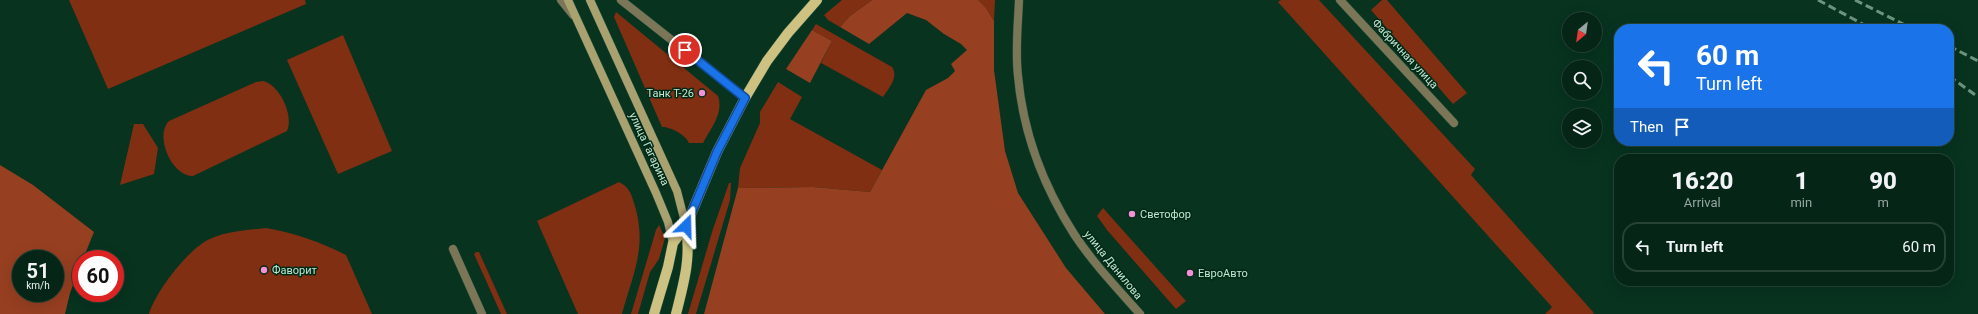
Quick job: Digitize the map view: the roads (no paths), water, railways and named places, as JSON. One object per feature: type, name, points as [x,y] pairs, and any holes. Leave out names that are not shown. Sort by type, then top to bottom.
[{"type":"main road","name":"улица Гагарина","points":[[568,0],[668,222],[672,242],[668,267],[654,314]]},
{"type":"main road","name":"улица Гагарина","points":[[590,0],[677,191],[686,226],[689,255],[688,269],[676,314]]},
{"type":"main road","points":[[672,242],[686,226],[717,152],[745,98],[767,61],[788,33],[817,0]]},
{"type":"street","points":[[561,0],[578,21]]},
{"type":"street","points":[[621,0],[745,98]]},
{"type":"street","name":"улица Данилова","points":[[1019,0],[1017,52],[1020,93],[1025,120],[1043,177],[1074,234],[1094,261],[1140,314]]},
{"type":"street","name":"Фабричная улица","points":[[1340,0],[1454,123]]},
{"type":"street","points":[[453,249],[482,314]]},
{"type":"railway","points":[[1818,0],[1863,24]]},
{"type":"railway","points":[[1855,0],[1903,24]]},
{"type":"railway","points":[[1954,49],[1978,61]]},
{"type":"railway","points":[[1954,80],[1978,97]]},
{"type":"place","name":"Танк Т-26","points":[[702,93]]},
{"type":"place","name":"Светофор","points":[[1132,214]]},
{"type":"place","name":"Фаворит","points":[[264,270]]},
{"type":"place","name":"ЕвроАвто","points":[[1190,273]]}]
